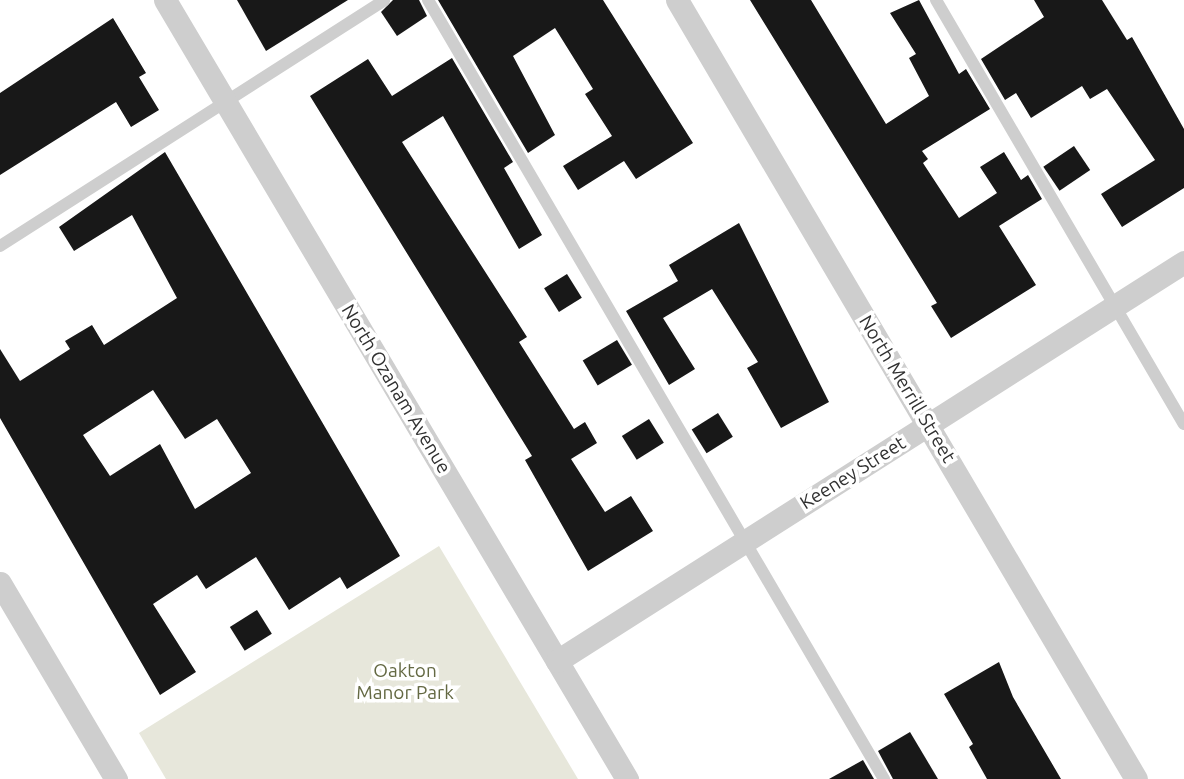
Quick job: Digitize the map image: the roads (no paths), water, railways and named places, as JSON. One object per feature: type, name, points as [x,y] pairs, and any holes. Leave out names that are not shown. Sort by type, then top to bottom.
[{"type":"street","name":"North Ozanam Avenue","points":[[165,0],[627,779]]},
{"type":"street","name":"North Merrill Street","points":[[677,0],[1136,779]]},
{"type":"street","name":"Keeney Street","points":[[557,661],[1184,262]]},
{"type":"street","points":[[0,583],[116,779]]},
{"type":"lane","points":[[0,246],[384,0]]},
{"type":"lane","points":[[428,0],[884,779]]},
{"type":"lane","points":[[936,0],[1184,424]]},
{"type":"park label","name":"Oakton Manor Park","points":[[405,682]]}]
